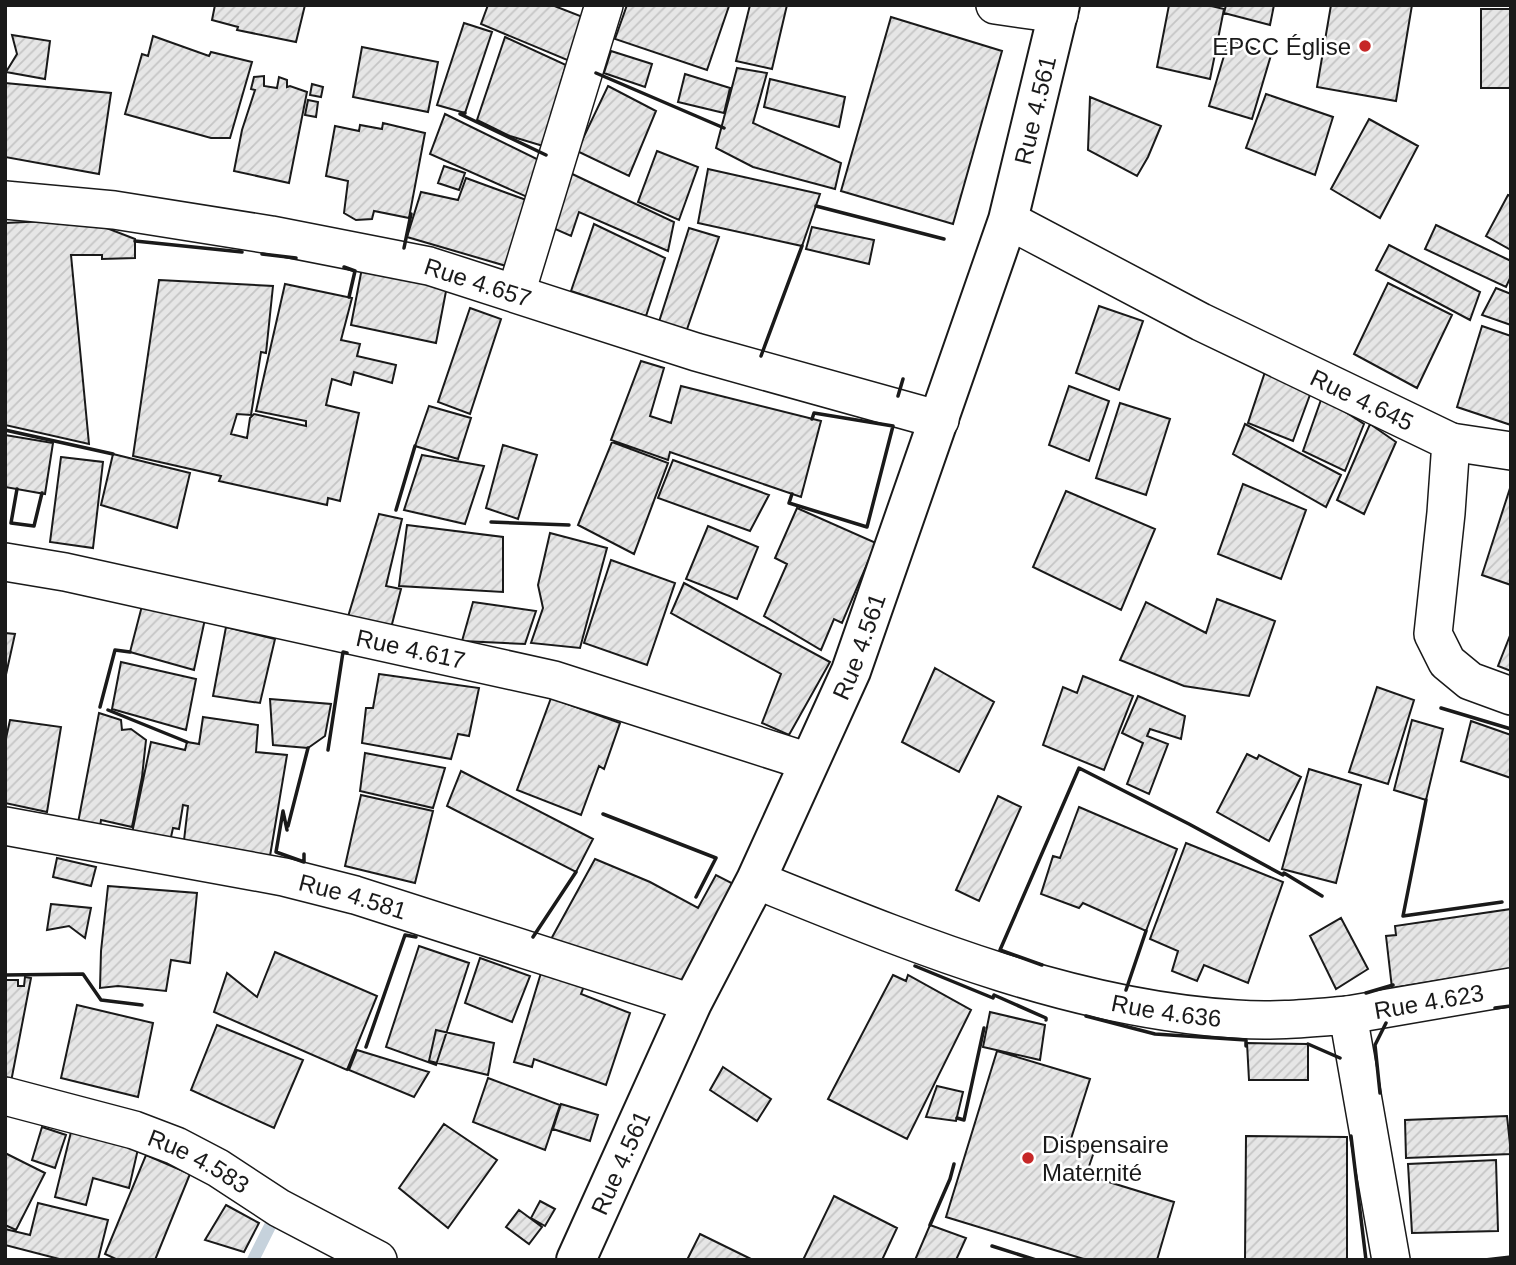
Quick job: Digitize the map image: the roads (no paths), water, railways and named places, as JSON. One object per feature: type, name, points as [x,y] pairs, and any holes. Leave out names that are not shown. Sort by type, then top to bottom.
[{"type":"main road","name":"Rue 4.561","points":[[576,1260],[692,1003],[756,880],[851,671],[1008,220],[1059,10]]},
{"type":"street","points":[[516,293],[604,5]]},
{"type":"street","points":[[995,5],[1059,10]]},
{"type":"street","name":"Rue 4.657","points":[[5,200],[114,211],[271,235],[429,266],[696,352],[940,420]]},
{"type":"street","name":"Rue 4.645","points":[[1008,220],[1200,322],[1451,442],[1511,451]]},
{"type":"street","points":[[1451,442],[1433,634],[1447,662],[1470,681],[1511,696]]},
{"type":"street","name":"Rue 4.617","points":[[5,562],[65,572],[554,680],[809,762]]},
{"type":"street","name":"Rue 4.581","points":[[5,826],[284,877],[331,889],[692,1003]]},
{"type":"street","name":"Rue 4.636","points":[[756,880],[928,946],[1028,980],[1114,1003],[1236,1019],[1348,1015]]},
{"type":"street","name":"Rue 4.623","points":[[1348,1015],[1511,987]]},
{"type":"street","points":[[1348,1015],[1391,1260]]},
{"type":"street","name":"Rue 4.583","points":[[5,1096],[134,1130],[176,1146],[218,1168],[279,1208],[379,1260]]},
{"type":"waterway","points":[[253,1260],[278,1210]]},
{"type":"place","name":"EPCC Église","points":[[1365,46]]},
{"type":"place","name":"Dispensaire Maternité","points":[[1028,1158]]}]
